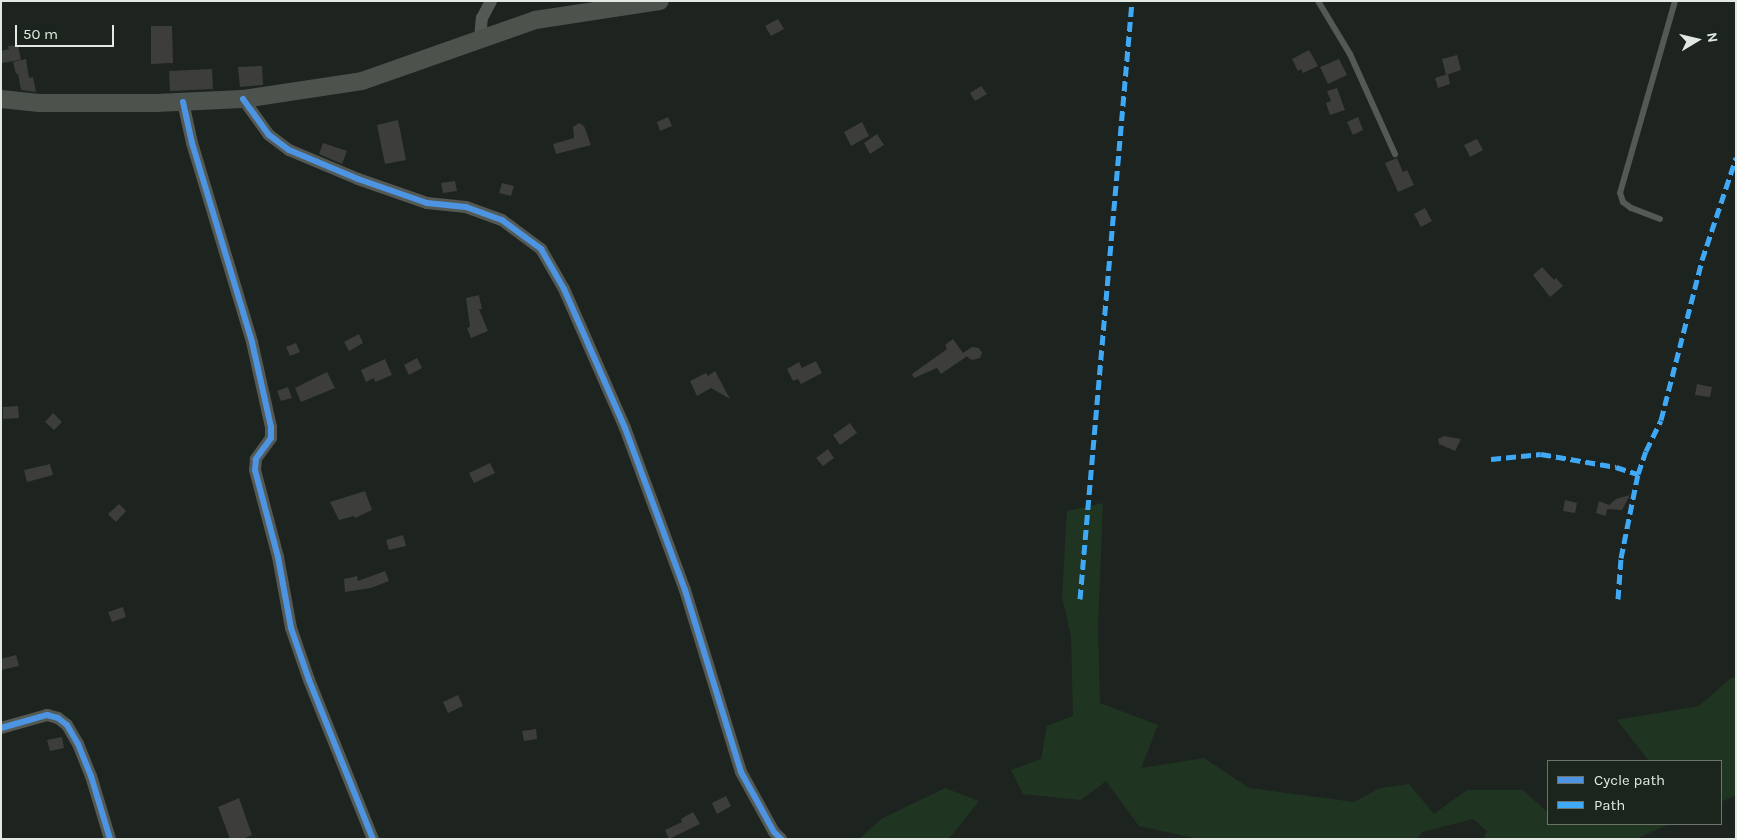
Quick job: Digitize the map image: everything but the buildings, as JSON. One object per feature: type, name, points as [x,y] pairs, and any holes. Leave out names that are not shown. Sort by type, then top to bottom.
[{"type":"street","points":[[480,39],[482,18],[491,1]]},
{"type":"street","points":[[1,99],[39,102],[183,102],[243,99],[362,81],[535,20],[660,1]]},
{"type":"street","points":[[243,99],[269,135],[289,150],[358,179],[427,203],[466,207],[502,220],[541,249],[564,289],[625,428],[685,590],[741,772],[774,832],[780,839]]},
{"type":"street","points":[[183,102],[192,143],[252,342],[272,426],[271,438],[256,459],[255,470],[278,557],[291,628],[308,680],[373,839]]},
{"type":"street","points":[[1,728],[47,715],[58,718],[67,725],[78,744],[88,768],[110,839]]},
{"type":"lane","points":[[1318,1],[1350,54],[1395,154]]},
{"type":"lane","points":[[1660,219],[1632,208],[1623,202],[1620,193],[1675,1]]},
{"type":"green space","points":[[1103,503],[1098,627],[1100,703],[1158,725],[1141,768],[1204,758],[1249,788],[1354,802],[1380,788],[1409,784],[1434,814],[1467,790],[1523,790],[1547,811],[1547,825],[1668,825],[1636,839],[1484,839],[1487,831],[1473,819],[1422,832],[1417,839],[1199,839],[1139,826],[1106,781],[1081,800],[1023,794],[1011,770],[1041,759],[1047,726],[1073,716],[1071,636],[1062,597],[1067,511]]},
{"type":"green space","points":[[1736,677],[1736,795],[1722,802],[1722,760],[1648,760],[1617,720],[1699,706],[1731,678]]},
{"type":"green space","points":[[945,788],[979,801],[947,839],[859,839],[881,819]]},
{"type":"marked path","points":[[1080,599],[1132,1]]},
{"type":"marked path","points":[[1618,599],[1621,558],[1638,474],[1646,451],[1661,420],[1702,260],[1736,158]]},
{"type":"marked path","points":[[1491,459],[1541,454],[1616,467],[1638,474]]},
{"type":"cycle path","points":[[243,99],[269,135],[289,150],[358,179],[427,203],[466,207],[502,220],[541,249],[564,289],[625,428],[685,590],[741,772],[774,832],[781,839]]},
{"type":"cycle path","points":[[183,102],[192,143],[252,342],[271,427],[271,438],[256,459],[255,470],[278,557],[291,628],[309,680],[373,839]]},
{"type":"cycle path","points":[[1,728],[47,715],[58,718],[67,725],[78,744],[91,776],[110,839]]}]
